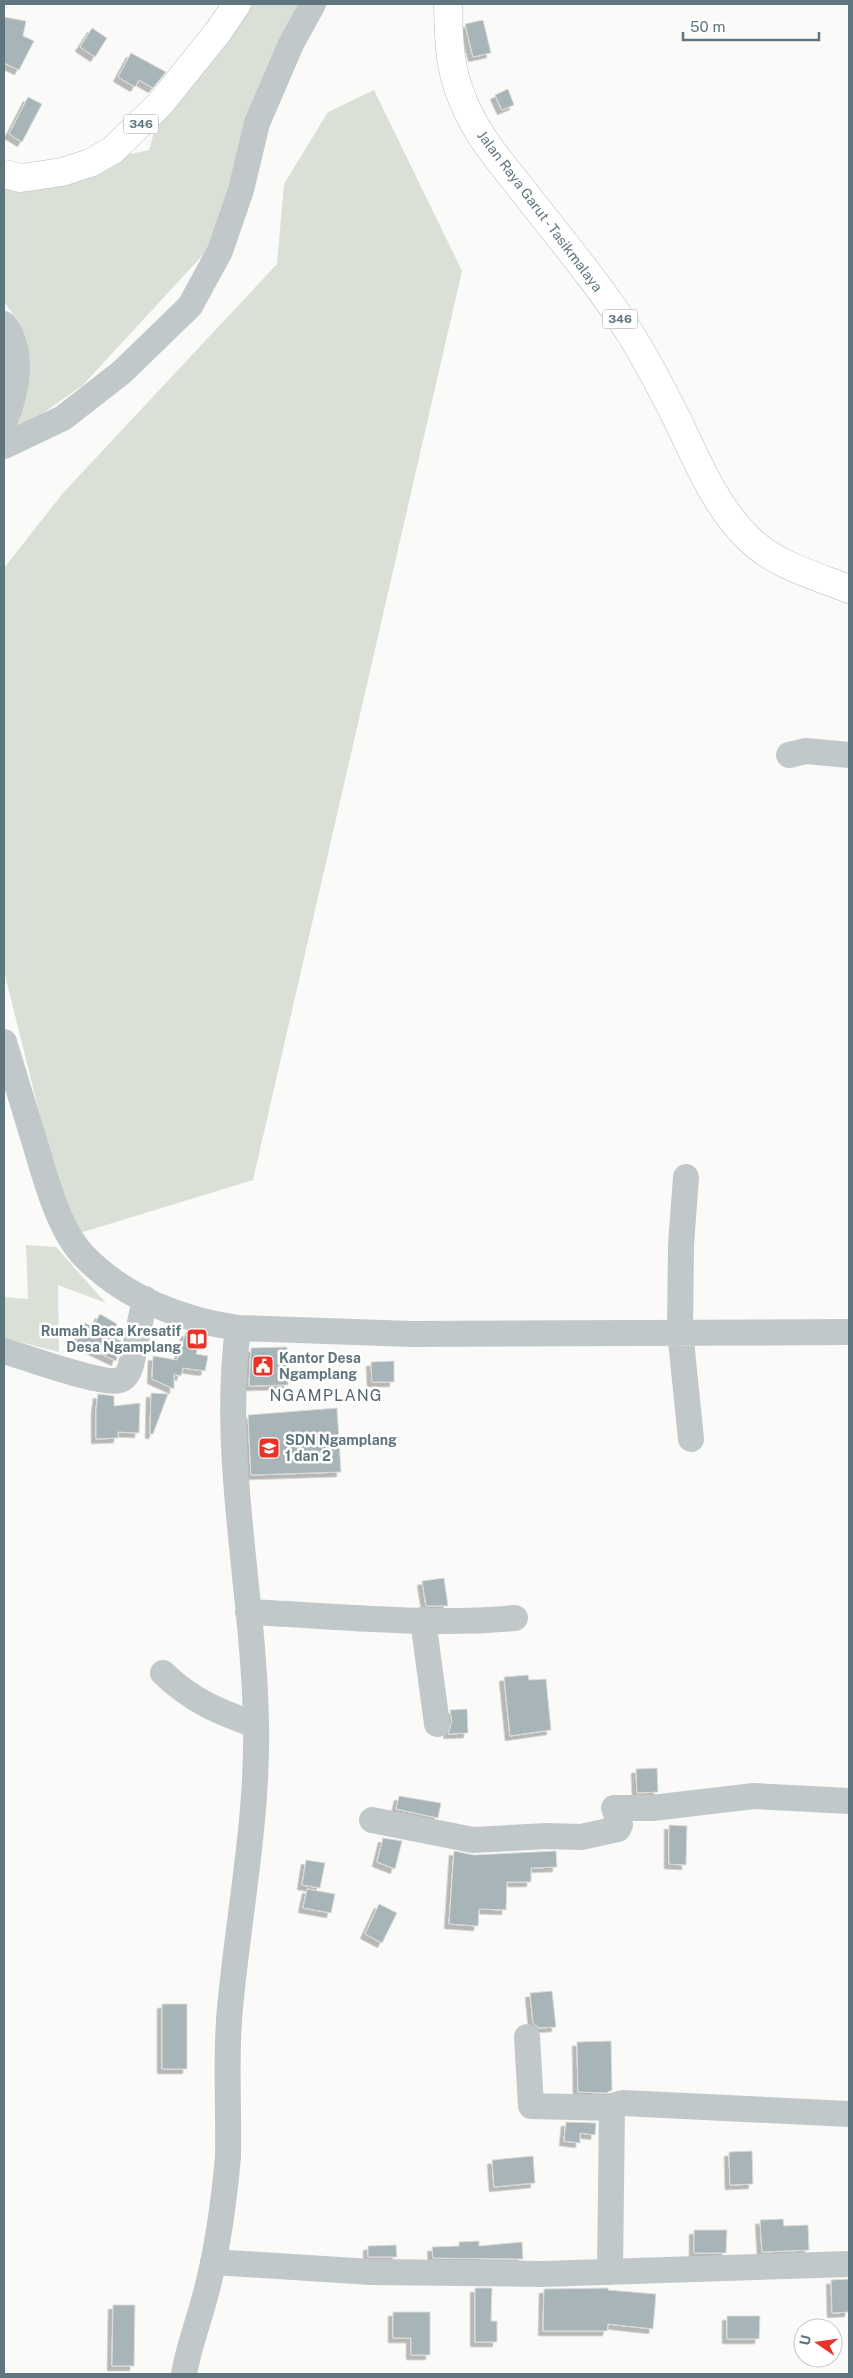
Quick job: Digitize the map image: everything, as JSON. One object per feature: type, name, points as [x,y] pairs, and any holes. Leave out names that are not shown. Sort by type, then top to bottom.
[{"type":"main road","name":"346","points":[[4,174],[21,178],[62,172],[90,163],[113,150],[160,104],[218,32],[237,4]]},
{"type":"main road","name":"Jalan Raya Garut - Tasikmalaya","points":[[448,4],[449,51],[454,80],[469,115],[490,148],[597,286],[628,330],[662,387],[705,476],[724,509],[750,540],[776,559],[849,589]]},
{"type":"street","points":[[4,446],[63,418],[122,372],[190,306],[220,251],[241,190],[257,123],[291,44],[313,4]]},
{"type":"street","points":[[4,324],[15,349],[18,372],[4,423]]},
{"type":"street","points":[[789,755],[806,751],[849,755]]},
{"type":"street","points":[[4,1042],[50,1192],[70,1236],[84,1257],[120,1286],[187,1318],[238,1328],[412,1334],[680,1331],[849,1332]]},
{"type":"street","points":[[686,1177],[681,1245],[680,1331],[691,1439]]},
{"type":"street","points":[[4,1351],[88,1377],[111,1382],[121,1380],[127,1375],[131,1365],[145,1299]]},
{"type":"street","points":[[184,2374],[189,2347],[207,2290],[213,2262],[228,2157],[230,2000],[247,1882],[256,1725],[240,1526],[234,1412],[234,1357],[238,1328]]},
{"type":"street","points":[[248,1612],[362,1619],[515,1618]]},
{"type":"street","points":[[423,1620],[437,1724]]},
{"type":"street","points":[[163,1673],[182,1691],[202,1703],[256,1725]]},
{"type":"street","points":[[372,1820],[473,1840],[547,1836],[581,1837],[618,1829],[620,1825],[614,1808],[652,1808],[754,1796],[849,1801]]},
{"type":"street","points":[[527,2037],[531,2106],[612,2108],[612,2106],[623,2103],[849,2114]]},
{"type":"street","points":[[610,2272],[612,2108]]},
{"type":"street","points":[[213,2262],[371,2272],[543,2274],[849,2264]]},
{"type":"shaded area","points":[[241,4],[302,4],[212,245],[83,385],[16,432],[26,362],[17,319],[4,302],[4,168],[21,178],[149,150],[163,100]]},
{"type":"shaded area","points":[[374,90],[462,271],[253,1180],[70,1236],[4,971],[4,568],[63,493],[277,264],[284,184],[328,112]]},
{"type":"shaded area","points":[[26,1245],[56,1247],[106,1303],[58,1285],[59,1352],[4,1338],[4,1297],[28,1299]]},
{"type":"building","points":[[4,17],[26,21],[23,36],[34,41],[19,70],[4,63]]},
{"type":"building","points":[[483,20],[491,53],[473,57],[465,24]]},
{"type":"building","points":[[92,28],[107,38],[95,57],[80,47]]},
{"type":"building","points":[[131,53],[166,72],[153,88],[139,80],[135,87],[118,77]]},
{"type":"building","points":[[508,89],[514,105],[502,110],[495,95]]},
{"type":"building","points":[[28,97],[42,104],[22,142],[9,134]]},
{"type":"building","points":[[100,1314],[117,1324],[110,1336],[121,1341],[116,1361],[76,1342],[85,1323],[93,1327]]},
{"type":"building","points":[[186,1332],[201,1336],[196,1354],[208,1356],[205,1371],[183,1368],[181,1376],[174,1374],[174,1389],[152,1379],[153,1356],[177,1360]]},
{"type":"building","name":"Kantor Desa Ngamplang","points":[[287,1347],[288,1385],[249,1386],[251,1348]]},
{"type":"building","points":[[394,1361],[394,1382],[372,1382],[371,1362]]},
{"type":"building","points":[[151,1393],[168,1394],[153,1434],[150,1434]]},
{"type":"building","points":[[98,1394],[114,1396],[114,1406],[140,1403],[139,1433],[118,1432],[118,1438],[96,1439]]},
{"type":"building","points":[[337,1408],[341,1472],[251,1475],[248,1415]]},
{"type":"building","points":[[444,1578],[448,1606],[426,1606],[422,1581]]},
{"type":"building","points":[[528,1675],[529,1680],[546,1679],[551,1730],[510,1736],[504,1677]]},
{"type":"building","points":[[467,1709],[468,1733],[448,1734],[452,1722],[450,1710]]},
{"type":"building","points":[[657,1768],[658,1792],[637,1793],[636,1769]]},
{"type":"building","points":[[399,1796],[441,1803],[438,1818],[396,1809]]},
{"type":"building","points":[[669,1825],[687,1826],[686,1865],[669,1864]]},
{"type":"building","points":[[383,1838],[402,1841],[395,1869],[377,1862]]},
{"type":"building","points":[[454,1851],[474,1855],[556,1851],[557,1867],[531,1868],[531,1882],[507,1882],[506,1910],[479,1909],[478,1926],[449,1924]]},
{"type":"building","points":[[306,1860],[325,1863],[320,1888],[302,1885]]},
{"type":"building","points":[[307,1889],[335,1894],[331,1913],[303,1908]]},
{"type":"building","points":[[379,1904],[397,1913],[382,1943],[365,1934]]},
{"type":"building","points":[[552,1991],[556,2027],[539,2028],[533,2023],[530,1993]]},
{"type":"building","points":[[162,2004],[187,2004],[187,2069],[162,2069]]},
{"type":"building","points":[[611,2041],[612,2090],[606,2093],[578,2092],[577,2042]]},
{"type":"building","points":[[566,2122],[596,2123],[595,2135],[580,2133],[580,2143],[564,2141]]},
{"type":"building","points":[[752,2151],[753,2184],[730,2185],[729,2152]]},
{"type":"building","points":[[533,2156],[535,2183],[494,2187],[492,2160]]},
{"type":"building","points":[[783,2219],[784,2226],[808,2225],[809,2250],[762,2252],[760,2220]]},
{"type":"building","points":[[694,2230],[727,2230],[726,2253],[694,2253]]},
{"type":"building","points":[[479,2241],[479,2246],[522,2242],[523,2259],[433,2258],[432,2247],[459,2246],[459,2242]]},
{"type":"building","points":[[396,2245],[397,2257],[368,2257],[368,2246]]},
{"type":"building","points":[[849,2279],[849,2312],[832,2313],[831,2280]]},
{"type":"building","points":[[475,2288],[492,2288],[491,2321],[497,2321],[497,2342],[475,2342]]},
{"type":"building","points":[[608,2288],[608,2290],[656,2294],[653,2329],[608,2324],[607,2331],[543,2331],[544,2289]]},
{"type":"building","points":[[113,2305],[135,2305],[134,2366],[112,2366]]},
{"type":"building","points":[[393,2312],[430,2312],[430,2355],[411,2355],[411,2338],[393,2338]]},
{"type":"building","points":[[727,2316],[760,2316],[759,2339],[727,2339]]},
{"type":"place","name":"Rumah Baca Kresatif Desa Ngamplang","points":[[197,1339]]},
{"type":"place","name":"Kantor Desa Ngamplang","points":[[263,1366]]},
{"type":"place","name":"SDN Ngamplang 1 dan 2","points":[[269,1448]]},
{"type":"district","name":"NGAMPLANG","points":[[326,1395]]}]
